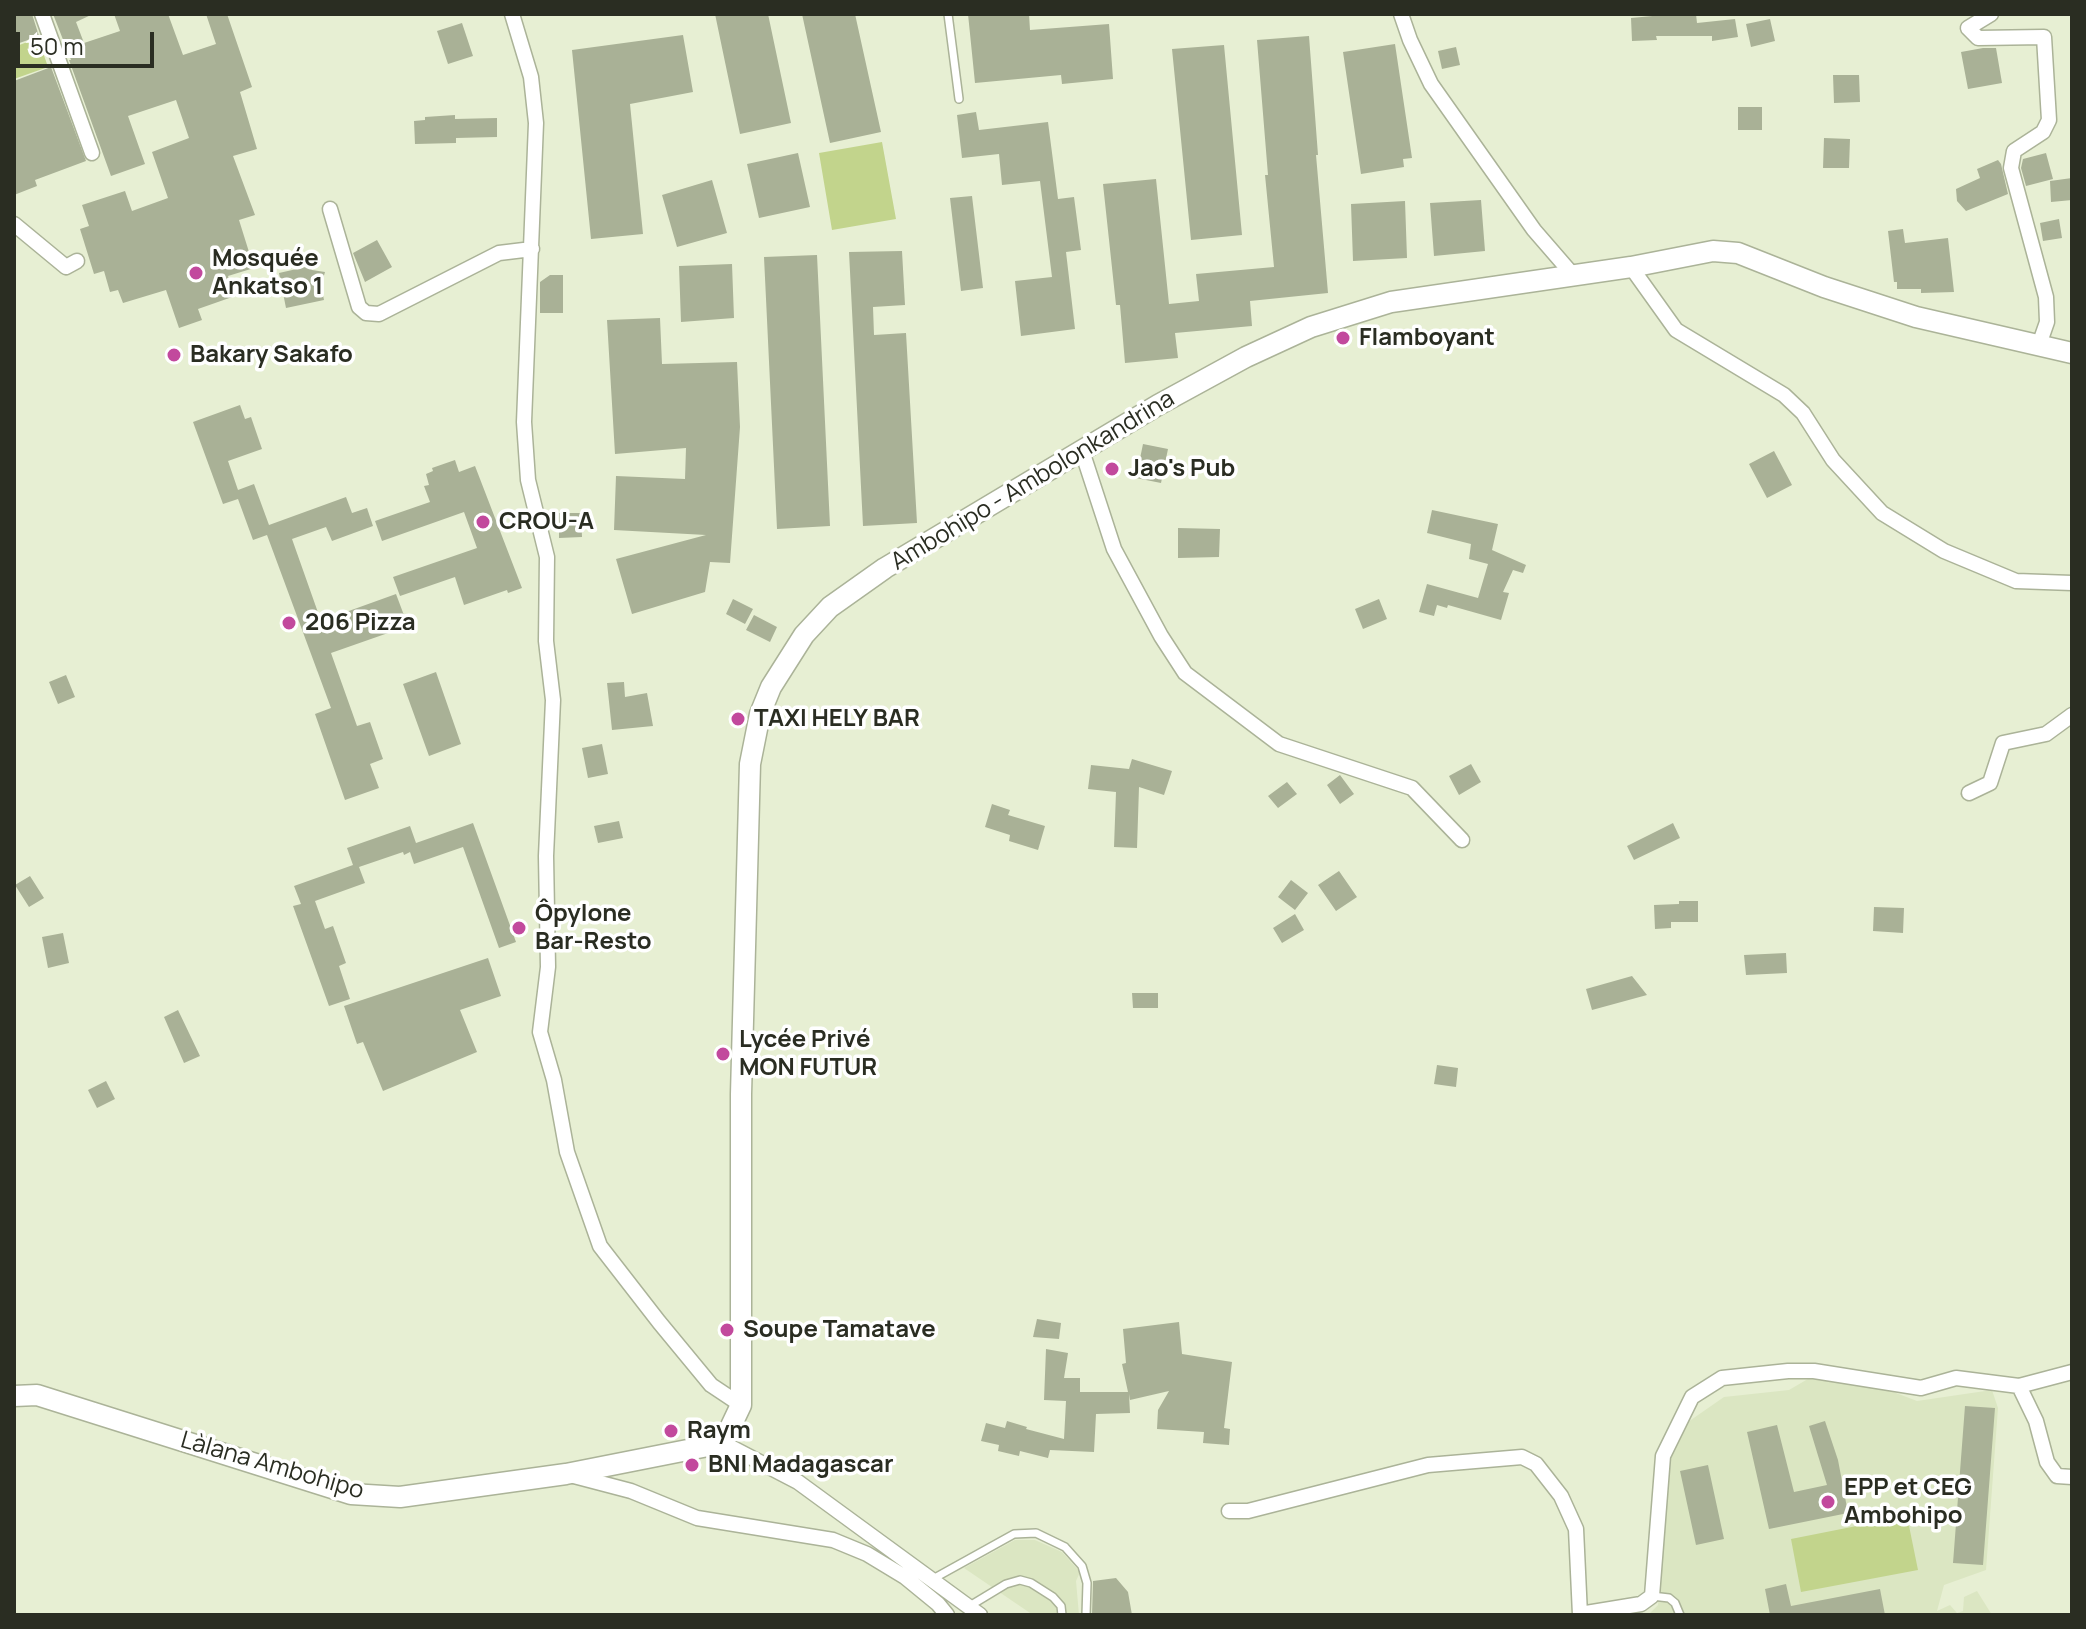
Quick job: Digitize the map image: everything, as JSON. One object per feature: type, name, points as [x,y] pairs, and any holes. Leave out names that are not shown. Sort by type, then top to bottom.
[{"type":"street","points":[[42,14],[92,153]]},
{"type":"street","points":[[512,14],[531,77],[536,123],[524,422],[528,480],[547,557],[546,641],[553,700],[546,856],[548,967],[540,1032],[554,1080],[567,1152],[600,1246],[711,1385],[741,1405]]},
{"type":"street","points":[[1401,14],[1431,84],[1534,230],[1573,275]]},
{"type":"street","points":[[1991,14],[1968,28],[1978,38],[2044,37],[2049,120],[2043,132],[2014,151],[2011,168],[2046,297],[2047,322],[2039,345]]},
{"type":"street","points":[[330,209],[359,307],[366,313],[379,314],[499,253],[532,249]]},
{"type":"street","points":[[14,224],[66,267],[77,261]]},
{"type":"street","name":"Ambohipo - Ambolonkandrina","points":[[723,1443],[741,1405],[741,1094],[750,764],[760,714],[771,687],[804,635],[830,607],[885,568],[1246,357],[1311,327],[1391,302],[1631,267],[1713,251],[1738,253],[1824,287],[1916,317],[2072,353]]},
{"type":"street","points":[[1631,267],[1676,330],[1784,395],[1803,413],[1833,460],[1882,513],[1944,551],[2016,581],[2072,583]]},
{"type":"street","points":[[1082,451],[1114,549],[1161,636],[1185,673],[1279,744],[1412,788],[1462,840]]},
{"type":"street","points":[[1969,793],[1990,783],[2003,743],[2046,734],[2072,715]]},
{"type":"street","points":[[1229,1511],[1248,1511],[1428,1465],[1522,1457],[1536,1464],[1561,1496],[1576,1529],[1580,1615],[1641,1604],[1652,1596],[1663,1456],[1692,1397],[1722,1378],[1814,1371],[1921,1388],[1956,1378],[2001,1381],[2019,1386],[2072,1372]]},
{"type":"street","points":[[2019,1386],[2036,1421],[2047,1462],[2057,1476],[2072,1477]]},
{"type":"street","name":"Làlana Ambohipo","points":[[14,1396],[37,1395],[351,1494],[400,1497],[566,1474],[723,1443]]},
{"type":"street","points":[[723,1443],[798,1482],[974,1611]]},
{"type":"street","points":[[566,1474],[631,1491],[697,1518],[833,1540],[867,1554],[905,1577],[947,1615]]},
{"type":"lane","points":[[948,14],[959,99]]},
{"type":"lane","points":[[931,1580],[1014,1534],[1036,1533],[1065,1547],[1082,1566],[1087,1583],[1086,1615]]},
{"type":"lane","points":[[974,1611],[1006,1584],[1020,1580],[1053,1597],[1061,1606],[1062,1615]]},
{"type":"lane","points":[[1652,1596],[1669,1598],[1680,1615]]},
{"type":"shaded area","name":"EPP et CEG Ambohipo","points":[[1813,1376],[1875,1385],[1917,1401],[1992,1390],[1998,1408],[1986,1570],[1944,1585],[1937,1611],[1950,1605],[1957,1613],[1963,1611],[1964,1597],[1977,1591],[1992,1615],[1648,1615],[1658,1605],[1669,1456],[1688,1422],[1724,1397],[1789,1390]]},
{"type":"shaded area","points":[[1015,1540],[1035,1540],[1062,1552],[1080,1572],[1076,1581],[1079,1615],[1033,1615],[964,1568]]},
{"type":"green space","points":[[38,38],[48,67],[14,79],[14,47]]},
{"type":"green space","points":[[882,142],[896,219],[832,230],[819,153]]},
{"type":"green space","points":[[1907,1516],[1918,1570],[1801,1592],[1791,1539]]},
{"type":"building","points":[[14,14],[32,14],[39,36],[14,45]]},
{"type":"building","points":[[53,14],[93,14],[76,22],[84,43],[120,31],[114,14],[168,14],[183,55],[216,44],[206,14],[227,14],[252,87],[240,92],[257,149],[233,156],[255,215],[239,220],[254,268],[228,276],[235,296],[198,309],[202,320],[179,328],[166,290],[123,303],[118,290],[110,292],[104,271],[94,274],[80,229],[89,226],[82,205],[125,191],[132,211],[168,198],[152,152],[189,138],[176,100],[128,116],[145,164],[111,176]]},
{"type":"building","points":[[715,14],[768,14],[791,123],[740,134]]},
{"type":"building","points":[[802,14],[855,14],[881,132],[830,143]]},
{"type":"building","points":[[968,14],[1029,14],[1030,30],[1109,24],[1113,79],[1062,84],[1061,75],[975,83]]},
{"type":"building","points":[[1696,14],[1697,23],[1735,19],[1738,37],[1712,41],[1712,36],[1656,36],[1657,40],[1632,41],[1631,18]]},
{"type":"building","points":[[1770,19],[1775,41],[1751,47],[1746,24]]},
{"type":"building","points":[[462,23],[473,56],[448,64],[437,31]]},
{"type":"building","points":[[683,35],[693,92],[630,104],[643,234],[591,239],[572,50]]},
{"type":"building","points":[[1309,36],[1328,293],[1250,301],[1252,326],[1175,333],[1178,358],[1125,363],[1103,184],[1156,179],[1169,304],[1199,301],[1196,274],[1274,267],[1257,40]]},
{"type":"building","points":[[1395,44],[1412,158],[1403,159],[1404,167],[1361,174],[1343,52]]},
{"type":"building","points":[[1224,45],[1242,235],[1191,240],[1172,49]]},
{"type":"building","points":[[1456,47],[1460,65],[1442,69],[1438,51]]},
{"type":"building","points":[[1996,48],[2002,83],[1968,89],[1961,52]]},
{"type":"building","points":[[51,67],[86,161],[35,180],[37,186],[14,195],[14,81]]},
{"type":"building","points":[[1833,75],[1859,75],[1860,102],[1834,103]]},
{"type":"building","points":[[1738,107],[1762,107],[1762,130],[1738,130]]},
{"type":"building","points":[[976,112],[979,130],[1048,122],[1058,199],[1074,197],[1081,250],[1066,252],[1075,329],[1021,336],[1015,281],[1052,277],[1040,181],[1002,185],[999,154],[962,158],[957,115]]},
{"type":"building","points":[[455,115],[455,119],[497,118],[497,137],[456,138],[456,143],[415,144],[414,121]]},
{"type":"building","points":[[1824,138],[1850,139],[1849,168],[1823,168]]},
{"type":"building","points":[[798,153],[810,207],[759,218],[747,164]]},
{"type":"building","points":[[2046,153],[2053,179],[2026,186],[2021,168],[2023,159]]},
{"type":"building","points":[[1998,160],[2008,194],[1966,211],[1957,201],[1956,189],[1980,178],[1977,169]]},
{"type":"building","points":[[2072,178],[2072,200],[2051,202],[2050,181]]},
{"type":"building","points":[[712,180],[727,233],[677,247],[662,195]]},
{"type":"building","points":[[972,196],[983,288],[961,291],[950,198]]},
{"type":"building","points":[[1481,200],[1485,251],[1434,256],[1430,203]]},
{"type":"building","points":[[1405,201],[1407,258],[1353,261],[1351,204]]},
{"type":"building","points":[[2059,219],[2062,238],[2043,241],[2040,223]]},
{"type":"building","points":[[1903,229],[1905,243],[1948,238],[1954,292],[1921,293],[1921,289],[1897,289],[1888,231]]},
{"type":"building","points":[[377,240],[392,267],[365,282],[353,253]]},
{"type":"building","points":[[902,251],[905,305],[873,307],[874,335],[906,333],[917,523],[863,526],[849,252]]},
{"type":"building","points":[[817,255],[830,526],[777,529],[764,257]]},
{"type":"building","points":[[732,264],[734,318],[681,322],[679,266]]},
{"type":"building","points":[[310,266],[312,270],[325,272],[321,286],[324,300],[286,308],[279,273]]},
{"type":"building","points":[[550,275],[563,275],[563,313],[540,313],[540,282]]},
{"type":"building","points":[[660,318],[662,364],[737,362],[740,427],[730,563],[710,562],[705,592],[632,614],[616,559],[706,535],[614,530],[616,476],[685,479],[686,448],[615,454],[607,320]]},
{"type":"building","points":[[240,405],[245,419],[251,417],[262,449],[228,461],[238,490],[254,484],[269,525],[346,497],[352,513],[367,508],[373,526],[332,541],[326,527],[292,539],[321,621],[396,594],[408,626],[331,653],[357,726],[370,722],[383,759],[370,764],[379,788],[345,800],[315,714],[331,708],[267,535],[253,540],[238,499],[223,504],[193,422]]},
{"type":"building","points":[[1143,444],[1168,449],[1161,483],[1136,478]]},
{"type":"building","points":[[1774,451],[1792,485],[1767,498],[1749,464]]},
{"type":"building","points":[[455,460],[459,472],[475,466],[522,588],[464,605],[455,577],[400,596],[393,577],[477,548],[464,512],[382,541],[375,521],[430,502],[424,486],[429,485],[426,474],[433,471],[432,468]]},
{"type":"building","points":[[1432,510],[1498,524],[1492,550],[1526,565],[1523,573],[1513,570],[1503,592],[1509,593],[1501,620],[1448,605],[1447,608],[1437,605],[1434,616],[1419,612],[1427,584],[1478,598],[1488,564],[1469,559],[1471,544],[1427,533]]},
{"type":"building","points":[[559,513],[581,513],[582,537],[559,538]]},
{"type":"building","points":[[1178,528],[1220,529],[1219,557],[1178,558]]},
{"type":"building","points":[[733,599],[753,609],[745,624],[726,614]]},
{"type":"building","points":[[1379,599],[1387,619],[1363,629],[1355,609]]},
{"type":"building","points":[[754,615],[777,627],[770,642],[746,630]]},
{"type":"building","points":[[436,672],[461,744],[429,756],[403,684]]},
{"type":"building","points":[[66,675],[75,697],[58,704],[49,682]]},
{"type":"building","points":[[624,682],[625,697],[647,693],[653,726],[612,730],[607,683]]},
{"type":"building","points":[[602,744],[608,774],[588,778],[582,748]]},
{"type":"building","points":[[1132,759],[1172,771],[1164,795],[1139,787],[1137,848],[1114,847],[1116,792],[1088,789],[1091,765],[1129,769]]},
{"type":"building","points":[[1471,764],[1481,782],[1459,795],[1449,776]]},
{"type":"building","points":[[1340,775],[1354,794],[1340,804],[1327,785]]},
{"type":"building","points":[[1287,782],[1297,794],[1278,808],[1268,796]]},
{"type":"building","points":[[992,804],[1010,810],[1008,815],[1045,826],[1038,850],[1009,841],[1010,835],[985,827]]},
{"type":"building","points":[[619,821],[623,838],[598,843],[594,826]]},
{"type":"building","points":[[473,823],[516,942],[499,948],[463,847],[414,864],[410,852],[404,855],[403,852],[359,867],[365,883],[315,901],[325,929],[333,926],[346,963],[339,966],[350,999],[329,1006],[293,906],[301,904],[294,886],[353,865],[347,848],[410,826],[416,843]]},
{"type":"building","points":[[1673,823],[1680,838],[1634,860],[1627,846]]},
{"type":"building","points":[[1339,871],[1357,897],[1336,911],[1318,885]]},
{"type":"building","points":[[30,876],[44,898],[29,907],[15,885]]},
{"type":"building","points":[[1291,880],[1308,893],[1295,910],[1278,897]]},
{"type":"building","points":[[1679,901],[1698,901],[1698,922],[1671,922],[1671,928],[1655,929],[1654,905],[1679,904]]},
{"type":"building","points":[[1874,907],[1904,908],[1903,933],[1873,931]]},
{"type":"building","points":[[1295,914],[1304,930],[1282,943],[1273,928]]},
{"type":"building","points":[[63,933],[69,963],[48,968],[42,937]]},
{"type":"building","points":[[1786,953],[1787,973],[1746,975],[1744,955]]},
{"type":"building","points":[[488,958],[501,996],[460,1010],[477,1052],[383,1091],[363,1042],[357,1044],[344,1006]]},
{"type":"building","points":[[1632,976],[1647,995],[1592,1010],[1586,989]]},
{"type":"building","points":[[1132,993],[1158,993],[1158,1008],[1133,1008]]},
{"type":"building","points":[[178,1010],[200,1056],[184,1063],[164,1017]]},
{"type":"building","points":[[1437,1065],[1458,1068],[1456,1087],[1434,1084]]},
{"type":"building","points":[[106,1081],[115,1099],[97,1108],[88,1090]]},
{"type":"building","points":[[1037,1319],[1061,1323],[1059,1339],[1033,1337]]},
{"type":"building","points":[[1179,1322],[1182,1354],[1232,1362],[1224,1428],[1230,1429],[1229,1445],[1203,1443],[1204,1432],[1157,1429],[1158,1410],[1169,1391],[1130,1400],[1129,1394],[1130,1413],[1096,1414],[1094,1452],[1050,1450],[1048,1458],[1020,1451],[1019,1456],[998,1451],[999,1445],[981,1441],[986,1423],[1005,1428],[1007,1421],[1064,1439],[1066,1401],[1044,1400],[1046,1349],[1068,1353],[1064,1378],[1080,1378],[1080,1392],[1128,1392],[1122,1364],[1126,1363],[1123,1329]]},
{"type":"building","points":[[1965,1406],[1995,1408],[1983,1565],[1953,1563]]},
{"type":"building","points":[[1825,1421],[1838,1460],[1848,1513],[1769,1529],[1747,1432],[1777,1425],[1794,1492],[1827,1485],[1809,1426]]},
{"type":"building","points":[[1708,1465],[1724,1539],[1696,1545],[1680,1471]]},
{"type":"building","points":[[1116,1578],[1128,1592],[1132,1615],[1092,1615],[1093,1581]]},
{"type":"building","points":[[1786,1584],[1791,1606],[1880,1589],[1885,1615],[1770,1615],[1765,1589]]},
{"type":"place","name":"Mosquée Ankatso 1","points":[[196,273]]},
{"type":"place","name":"Flamboyant","points":[[1343,338]]},
{"type":"place","name":"Bakary Sakafo","points":[[174,355]]},
{"type":"place","name":"Jao's Pub","points":[[1112,469]]},
{"type":"place","name":"CROU-A","points":[[483,522]]},
{"type":"place","name":"206 Pizza","points":[[289,623]]},
{"type":"place","name":"TAXI HELY BAR","points":[[738,719]]},
{"type":"place","name":"Ôpylone Bar-Resto","points":[[519,928]]},
{"type":"place","name":"Lycée Privé MON FUTUR","points":[[723,1054]]},
{"type":"place","name":"Soupe Tamatave","points":[[727,1330]]},
{"type":"place","name":"Raym","points":[[671,1431]]},
{"type":"place","name":"BNI Madagascar","points":[[692,1465]]},
{"type":"place","name":"EPP et CEG Ambohipo","points":[[1828,1502]]}]
